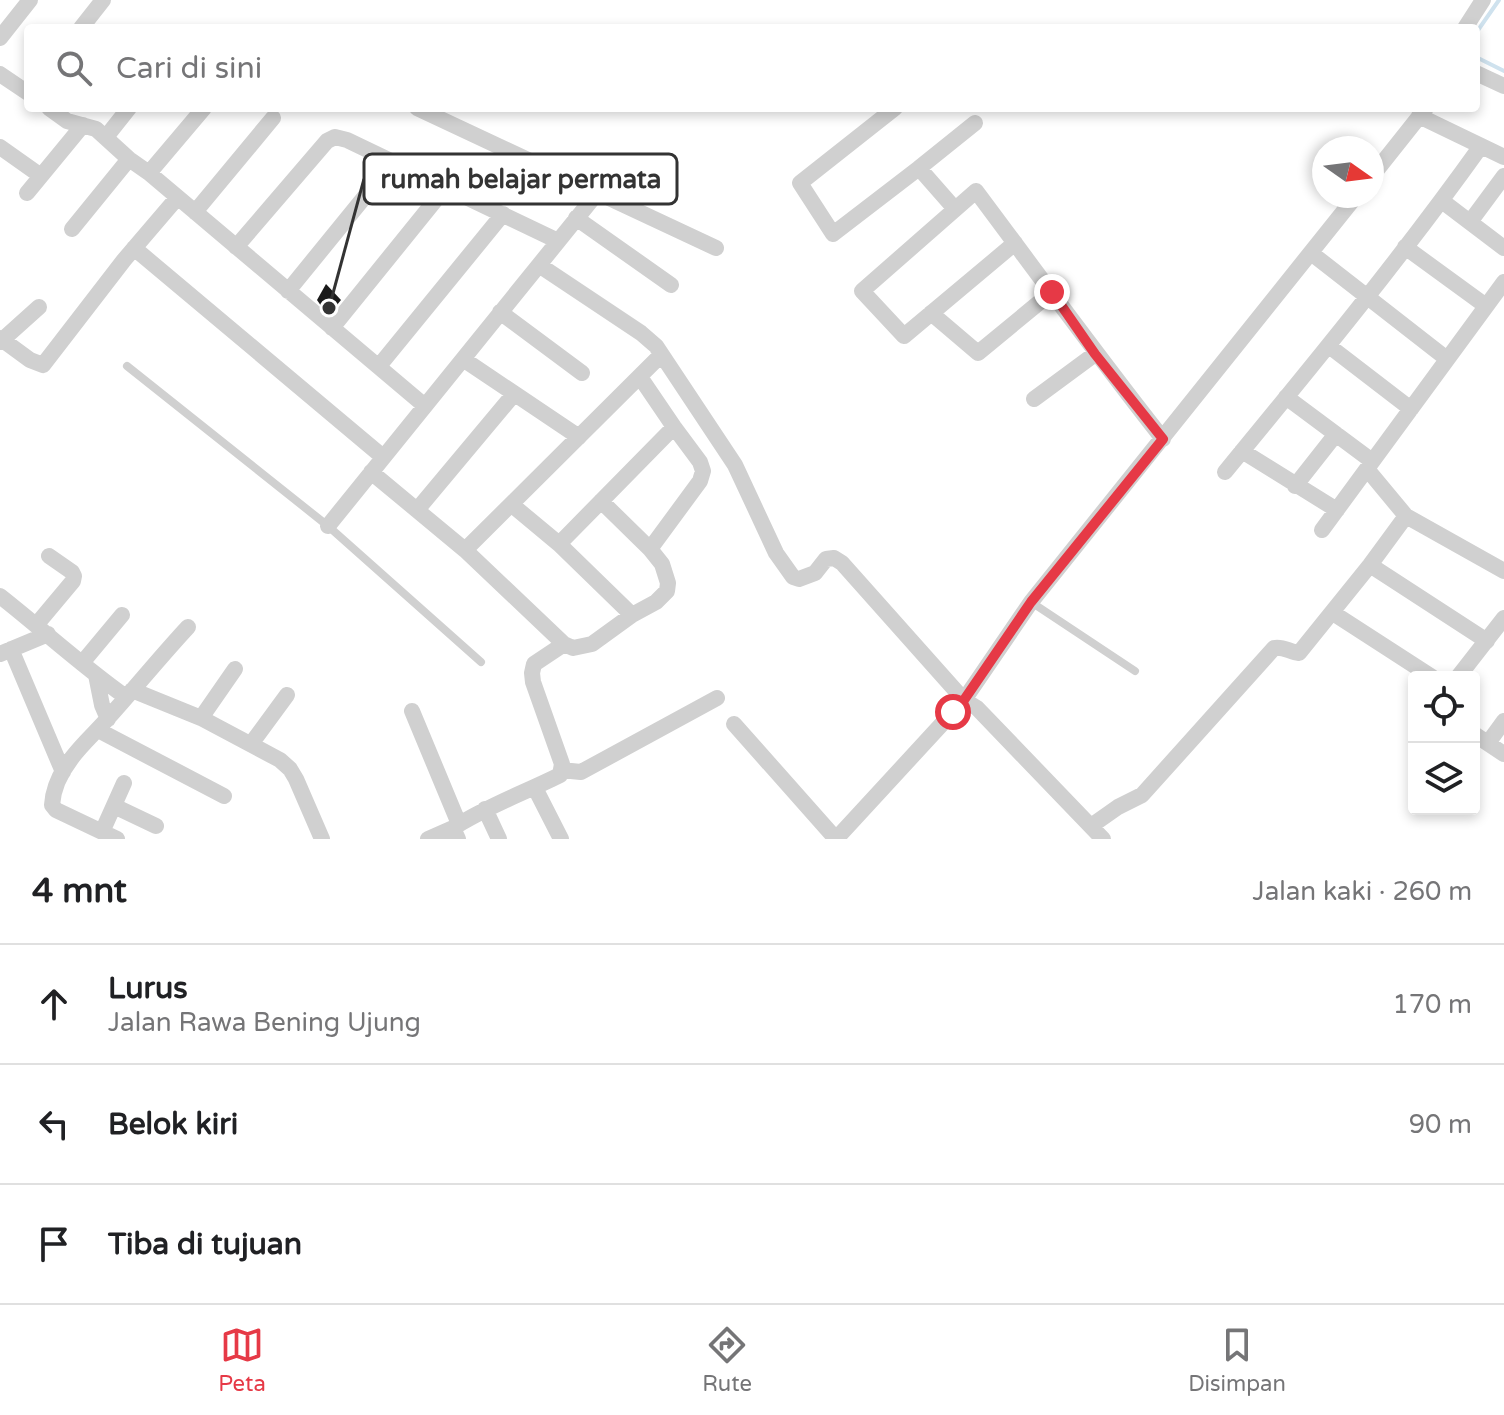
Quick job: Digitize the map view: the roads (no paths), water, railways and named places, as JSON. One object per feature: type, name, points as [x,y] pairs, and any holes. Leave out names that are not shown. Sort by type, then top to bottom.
[{"type":"street","points":[[0,38],[30,0]]},
{"type":"street","points":[[87,24],[103,0]]},
{"type":"street","points":[[1468,24],[1483,0]]},
{"type":"street","points":[[0,74],[24,90]]},
{"type":"street","points":[[1480,75],[1504,86]]},
{"type":"street","points":[[55,112],[67,121],[96,129],[425,406]]},
{"type":"street","points":[[106,137],[118,112]]},
{"type":"street","points":[[149,173],[201,112]]},
{"type":"street","points":[[426,112],[716,248]]},
{"type":"street","points":[[890,112],[800,183],[833,234],[975,123]]},
{"type":"street","points":[[1384,161],[1422,112],[1504,157]]},
{"type":"street","points":[[195,212],[273,118]]},
{"type":"street","points":[[27,193],[83,125]]},
{"type":"street","points":[[236,247],[327,141],[335,137],[558,241]]},
{"type":"street","points":[[1225,472],[1329,346],[1481,146]]},
{"type":"street","points":[[0,147],[41,176]]},
{"type":"street","points":[[72,229],[129,159]]},
{"type":"street","points":[[288,291],[393,162]]},
{"type":"street","points":[[919,168],[955,209]]},
{"type":"street","points":[[1470,222],[1504,176]]},
{"type":"street","points":[[332,328],[446,187]]},
{"type":"street","points":[[1015,243],[904,336],[862,291],[976,191],[1052,292],[1095,354],[1163,439]]},
{"type":"street","points":[[328,526],[598,192]]},
{"type":"street","points":[[39,307],[1,340],[43,365],[177,198]]},
{"type":"street","points":[[1442,201],[1504,248]]},
{"type":"street","points":[[734,724],[836,839],[964,700],[1031,602],[1347,208]]},
{"type":"street","points":[[379,366],[503,214]]},
{"type":"street","points":[[576,218],[671,285]]},
{"type":"street","points":[[1405,247],[1486,306]]},
{"type":"street","points":[[134,248],[383,457]]},
{"type":"street","points":[[1311,253],[1447,359]]},
{"type":"street","points":[[539,265],[656,346],[735,465],[776,553],[793,577],[799,579],[815,573],[826,559],[834,558],[842,563],[964,700],[977,708],[1103,839]]},
{"type":"street","points":[[1322,530],[1504,282]]},
{"type":"street","points":[[931,313],[978,353],[1052,292]]},
{"type":"street","points":[[500,312],[582,373]]},
{"type":"street","points":[[1329,346],[1411,409]]},
{"type":"street","points":[[1034,399],[1095,354]]},
{"type":"street","points":[[465,550],[661,355]]},
{"type":"street","points":[[463,359],[579,437]]},
{"type":"street","points":[[640,377],[700,462],[703,471],[700,481],[650,549]]},
{"type":"street","points":[[417,510],[514,394]]},
{"type":"street","points":[[1286,397],[1336,434],[1370,465],[1406,516],[1504,571]]},
{"type":"street","points":[[559,544],[674,427]]},
{"type":"street","points":[[1295,486],[1336,434]]},
{"type":"street","points":[[1242,451],[1337,510]]},
{"type":"street","points":[[371,472],[465,550],[564,644],[573,648],[592,644],[656,602],[667,591],[668,583],[662,564],[601,501]]},
{"type":"street","points":[[511,504],[559,544],[632,615]]},
{"type":"street","points":[[1091,826],[1142,795],[1274,648],[1299,653],[1406,516]]},
{"type":"street","points":[[49,556],[72,572],[73,581],[42,629],[5,652],[63,772]]},
{"type":"street","points":[[1370,565],[1487,641]]},
{"type":"street","points":[[0,596],[96,675],[129,693],[201,718],[280,760],[290,769],[322,839]]},
{"type":"street","points":[[1333,613],[1423,671]]},
{"type":"street","points":[[82,663],[122,615]]},
{"type":"street","points":[[1463,671],[1504,618]]},
{"type":"street","points":[[124,783],[114,806],[110,835],[56,810],[52,805],[58,782],[71,759],[188,627]]},
{"type":"street","points":[[428,839],[457,830],[485,809],[560,775],[562,764],[532,673],[534,664],[564,644]]},
{"type":"street","points":[[201,718],[235,669]]},
{"type":"street","points":[[96,675],[103,724]]},
{"type":"street","points":[[251,744],[287,695]]},
{"type":"street","points":[[561,770],[581,772],[717,698]]},
{"type":"street","points":[[412,711],[457,830]]},
{"type":"street","points":[[1504,721],[1481,739],[1504,754]]},
{"type":"street","points":[[103,724],[224,796]]},
{"type":"street","points":[[535,788],[561,839]]},
{"type":"street","points":[[114,806],[156,826]]},
{"type":"street","points":[[485,809],[499,839]]},
{"type":"lane","points":[[127,366],[328,526],[481,662]]},
{"type":"lane","points":[[1031,602],[1135,671]]},
{"type":"waterway","points":[[1480,27],[1499,0]]},
{"type":"waterway","points":[[1480,59],[1504,71]]},
{"type":"place","name":"rumah belajar permata","points":[[329,308]]}]
